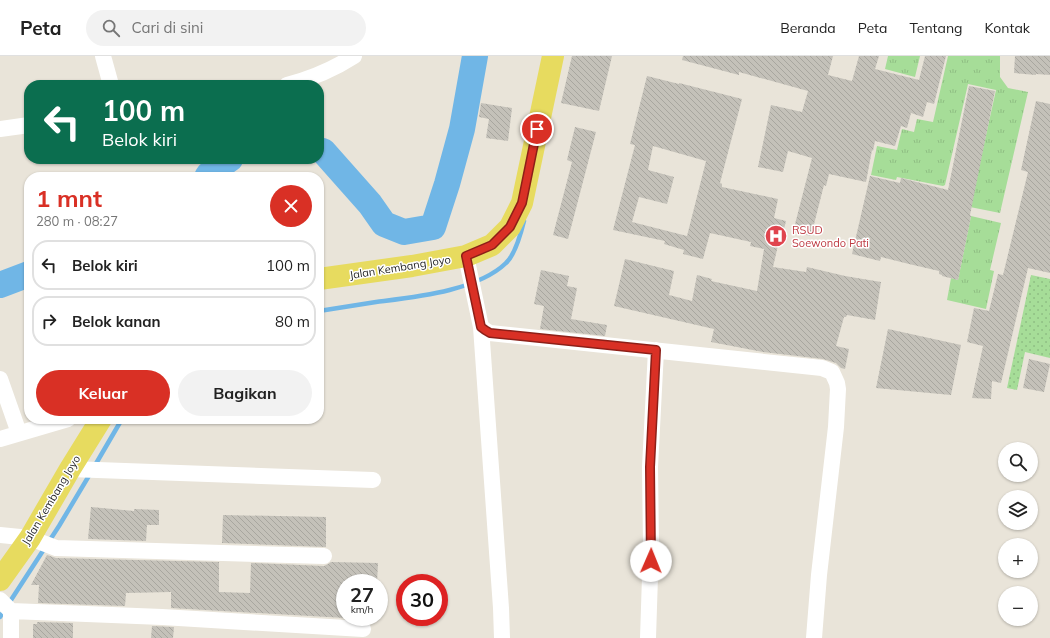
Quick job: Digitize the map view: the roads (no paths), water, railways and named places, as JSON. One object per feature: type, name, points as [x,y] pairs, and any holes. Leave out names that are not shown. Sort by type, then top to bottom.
[{"type":"main road","name":"Jalan Kembang Joyo","points":[[324,278],[412,266],[466,256],[492,245],[510,227],[522,203],[553,56]]},
{"type":"main road","name":"Jalan Kembang Joyo","points":[[0,580],[30,538],[98,424]]},
{"type":"street","points":[[104,56],[110,80]]},
{"type":"street","points":[[303,80],[329,70],[354,56]]},
{"type":"street","points":[[0,129],[24,126]]},
{"type":"street","points":[[466,256],[481,327],[501,600],[502,638]]},
{"type":"street","points":[[481,327],[490,333],[822,368],[832,372],[835,376],[838,389],[836,427],[819,575],[814,638]]},
{"type":"street","points":[[648,638],[651,546],[650,467],[656,350]]},
{"type":"street","points":[[0,379],[19,433]]},
{"type":"street","points":[[0,439],[50,424]]},
{"type":"street","points":[[70,469],[373,480]]},
{"type":"street","points":[[0,535],[30,538],[56,548],[324,556]]},
{"type":"street","points":[[0,600],[11,611],[162,617],[363,629]]},
{"type":"street","points":[[11,611],[12,638]]},
{"type":"waterway","points":[[324,152],[370,204],[384,224],[404,232],[433,227],[447,184],[462,129],[475,56]]},
{"type":"waterway","points":[[212,172],[223,164]]},
{"type":"waterway","points":[[324,310],[427,295],[479,280],[494,273],[506,263],[517,244],[524,221]]},
{"type":"waterway","points":[[0,285],[24,276]]},
{"type":"waterway","points":[[94,467],[119,424]]},
{"type":"waterway","points":[[0,617],[59,526],[90,474]]},
{"type":"place","name":"RSUD Soewondo Pati","points":[[776,236]]}]
